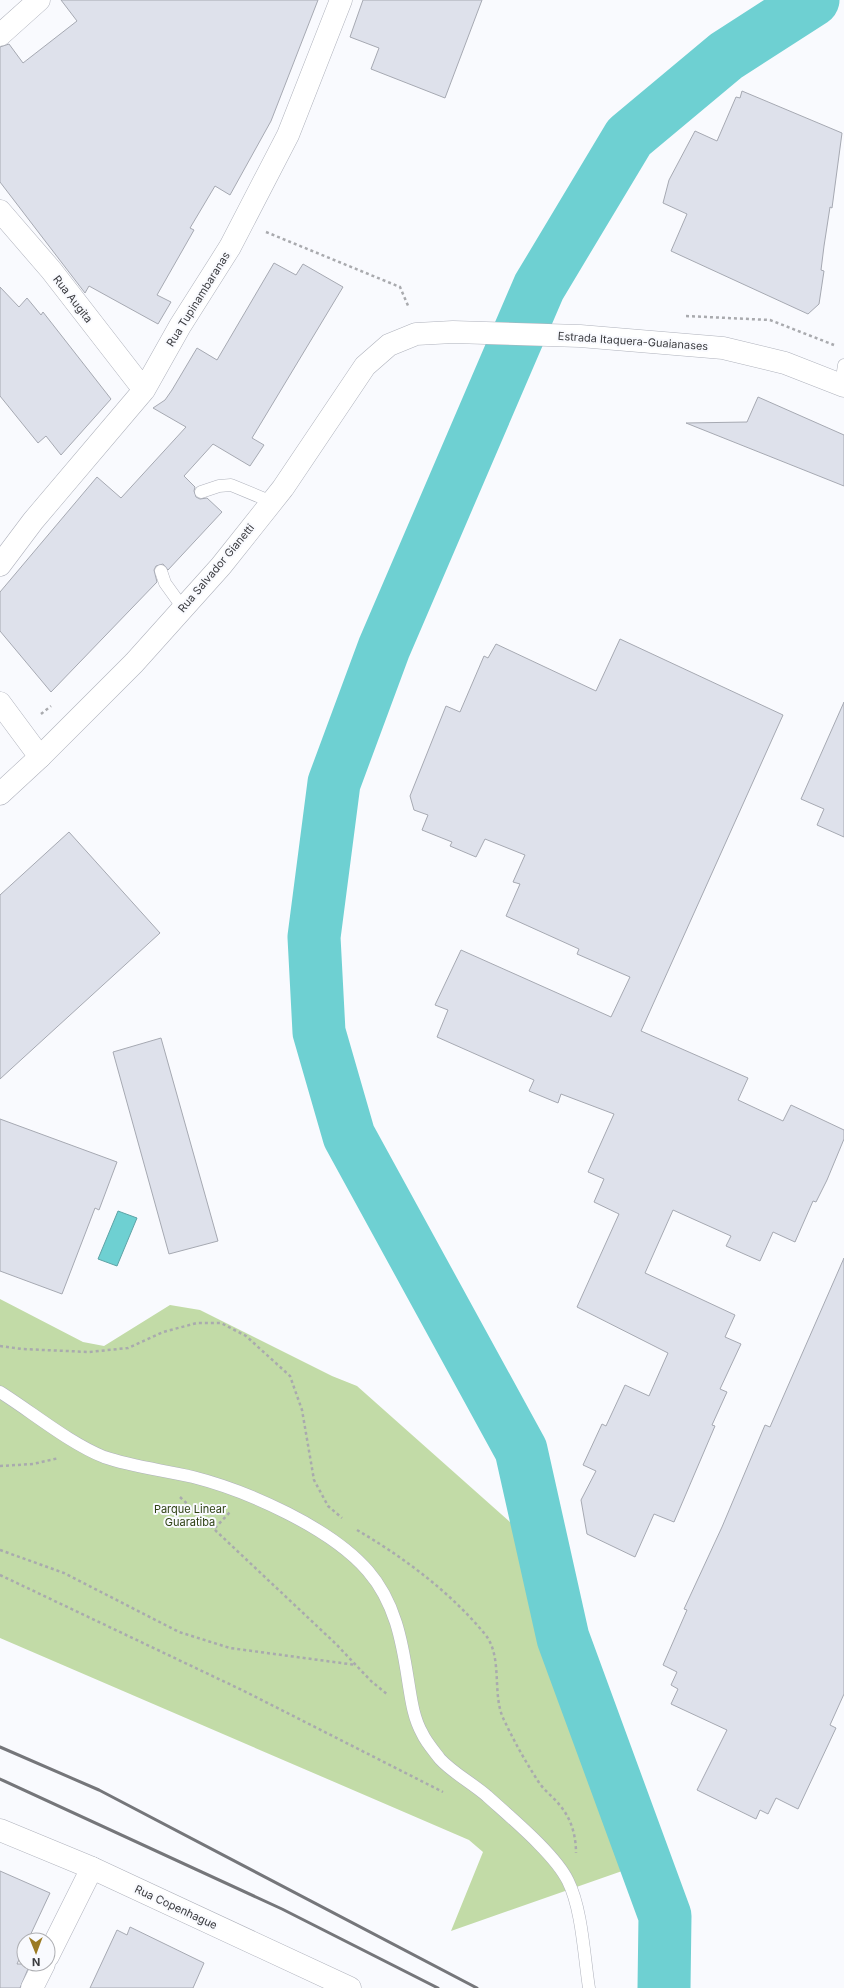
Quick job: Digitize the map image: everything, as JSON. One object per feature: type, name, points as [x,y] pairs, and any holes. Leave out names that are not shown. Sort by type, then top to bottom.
[{"type":"main road","points":[[0,35],[39,0]]},
{"type":"main road","name":"Rua Tupinambaranas","points":[[0,564],[33,521],[144,390],[180,326],[230,248],[288,135],[340,0]]},
{"type":"main road","name":"Rua Augita","points":[[0,211],[51,270],[144,390]]},
{"type":"main road","name":"Estrada Itaquera-Guaianases","points":[[416,334],[453,332],[580,336],[723,348],[843,378]]},
{"type":"main road","name":"Rua Salvador Gianetti","points":[[0,794],[40,757],[134,663],[221,566],[272,502],[365,366],[389,345],[416,334]]},
{"type":"main road","points":[[0,703],[40,757]]},
{"type":"main road","name":"Rua Copenhague","points":[[0,1830],[92,1868],[343,1986]]},
{"type":"main road","points":[[56,1940],[92,1868]]},
{"type":"main road","points":[[32,1988],[40,1972]]},
{"type":"lane","points":[[201,492],[219,486],[231,485],[272,502]]},
{"type":"lane","points":[[161,571],[165,583],[183,608]]},
{"type":"lane","points":[[0,1392],[82,1446],[104,1457],[195,1478],[245,1495],[293,1517],[334,1540],[368,1571],[391,1606],[402,1643],[414,1714],[422,1734],[441,1760],[485,1794],[542,1847],[564,1873],[575,1900],[589,1988]]},
{"type":"path","points":[[243,223],[400,288],[410,310]]},
{"type":"path","points":[[0,1466],[53,1460],[72,1453],[82,1446]]},
{"type":"path","points":[[172,1472],[170,1485],[181,1498],[371,1681],[414,1714]]},
{"type":"path","points":[[0,1550],[64,1573],[179,1632],[230,1648],[356,1665]]},
{"type":"path","points":[[0,1575],[244,1691],[447,1794]]},
{"type":"green space","name":"Parque Linear Guaratiba","points":[[0,1299],[83,1342],[104,1346],[170,1305],[200,1310],[332,1376],[357,1386],[511,1523],[625,1870],[451,1931],[483,1852],[469,1840],[0,1638]]},
{"type":"water","points":[[118,1211],[137,1218],[117,1266],[98,1259]]},
{"type":"building","points":[[61,0],[318,0],[271,121],[230,195],[215,186],[190,228],[194,230],[157,295],[171,302],[158,324],[89,286],[85,293],[0,182],[0,47],[9,44],[23,63],[77,21]]},
{"type":"building","points":[[363,0],[482,0],[445,98],[371,69],[379,48],[350,37]]},
{"type":"building","points":[[742,91],[842,133],[832,208],[830,207],[824,246],[821,270],[824,271],[819,304],[808,314],[671,251],[687,214],[663,203],[669,180],[695,131],[717,141],[736,97],[740,98]]},
{"type":"building","points":[[274,263],[296,275],[303,264],[343,287],[252,438],[264,445],[250,466],[213,444],[184,476],[195,487],[194,491],[196,497],[200,499],[207,498],[222,512],[168,570],[163,564],[156,566],[154,570],[157,582],[51,692],[0,631],[0,592],[97,477],[121,498],[186,427],[153,408],[165,400],[197,348],[217,360]]},
{"type":"building","points":[[0,287],[19,307],[27,298],[41,315],[43,312],[111,399],[61,455],[46,436],[38,443],[0,396]]},
{"type":"building","points":[[758,397],[844,435],[844,486],[686,423],[747,422]]},
{"type":"building","points":[[620,639],[783,715],[641,1031],[748,1078],[738,1100],[783,1121],[791,1105],[844,1130],[844,1139],[827,1180],[816,1202],[813,1201],[795,1242],[773,1232],[760,1261],[726,1246],[731,1236],[673,1210],[645,1273],[735,1315],[725,1337],[741,1344],[720,1389],[727,1392],[712,1425],[715,1426],[674,1522],[654,1514],[635,1557],[587,1534],[581,1500],[596,1471],[583,1465],[602,1424],[606,1426],[625,1385],[649,1396],[668,1353],[577,1307],[619,1214],[594,1202],[604,1179],[588,1172],[614,1114],[561,1094],[558,1103],[529,1091],[534,1080],[437,1037],[448,1010],[435,1005],[461,950],[611,1017],[630,977],[577,954],[579,949],[506,916],[520,884],[513,882],[525,855],[485,839],[476,857],[450,846],[452,842],[422,830],[428,815],[414,810],[410,796],[446,706],[460,712],[484,656],[488,658],[496,644],[596,691]]},
{"type":"building","points":[[844,702],[844,837],[817,825],[824,809],[801,799]]},
{"type":"building","points":[[69,832],[160,933],[0,1079],[0,895]]},
{"type":"building","points":[[161,1038],[218,1241],[169,1254],[113,1052]]},
{"type":"building","points":[[0,1119],[117,1162],[99,1210],[95,1208],[62,1294],[0,1271]]},
{"type":"building","points":[[844,1258],[844,1694],[830,1725],[836,1728],[798,1809],[776,1798],[768,1814],[760,1810],[756,1819],[697,1790],[727,1730],[671,1704],[678,1689],[671,1685],[677,1672],[663,1665],[687,1610],[684,1609],[722,1527],[765,1425],[770,1427]]},
{"type":"building","points":[[0,1871],[50,1893],[32,1932],[16,1932],[16,1972],[27,1972],[20,1988],[0,1988]]},
{"type":"building","points":[[130,1927],[204,1963],[193,1988],[90,1988],[117,1930],[127,1935]]},
{"type":"waterway","points":[[664,1988],[665,1916],[563,1638],[521,1450],[349,1136],[319,1032],[314,937],[334,783],[384,648],[539,287],[629,137],[726,56],[813,0]]},
{"type":"railway","points":[[0,1747],[99,1790],[477,1988]]},
{"type":"railway","points":[[0,1779],[282,1909],[438,1988]]}]
